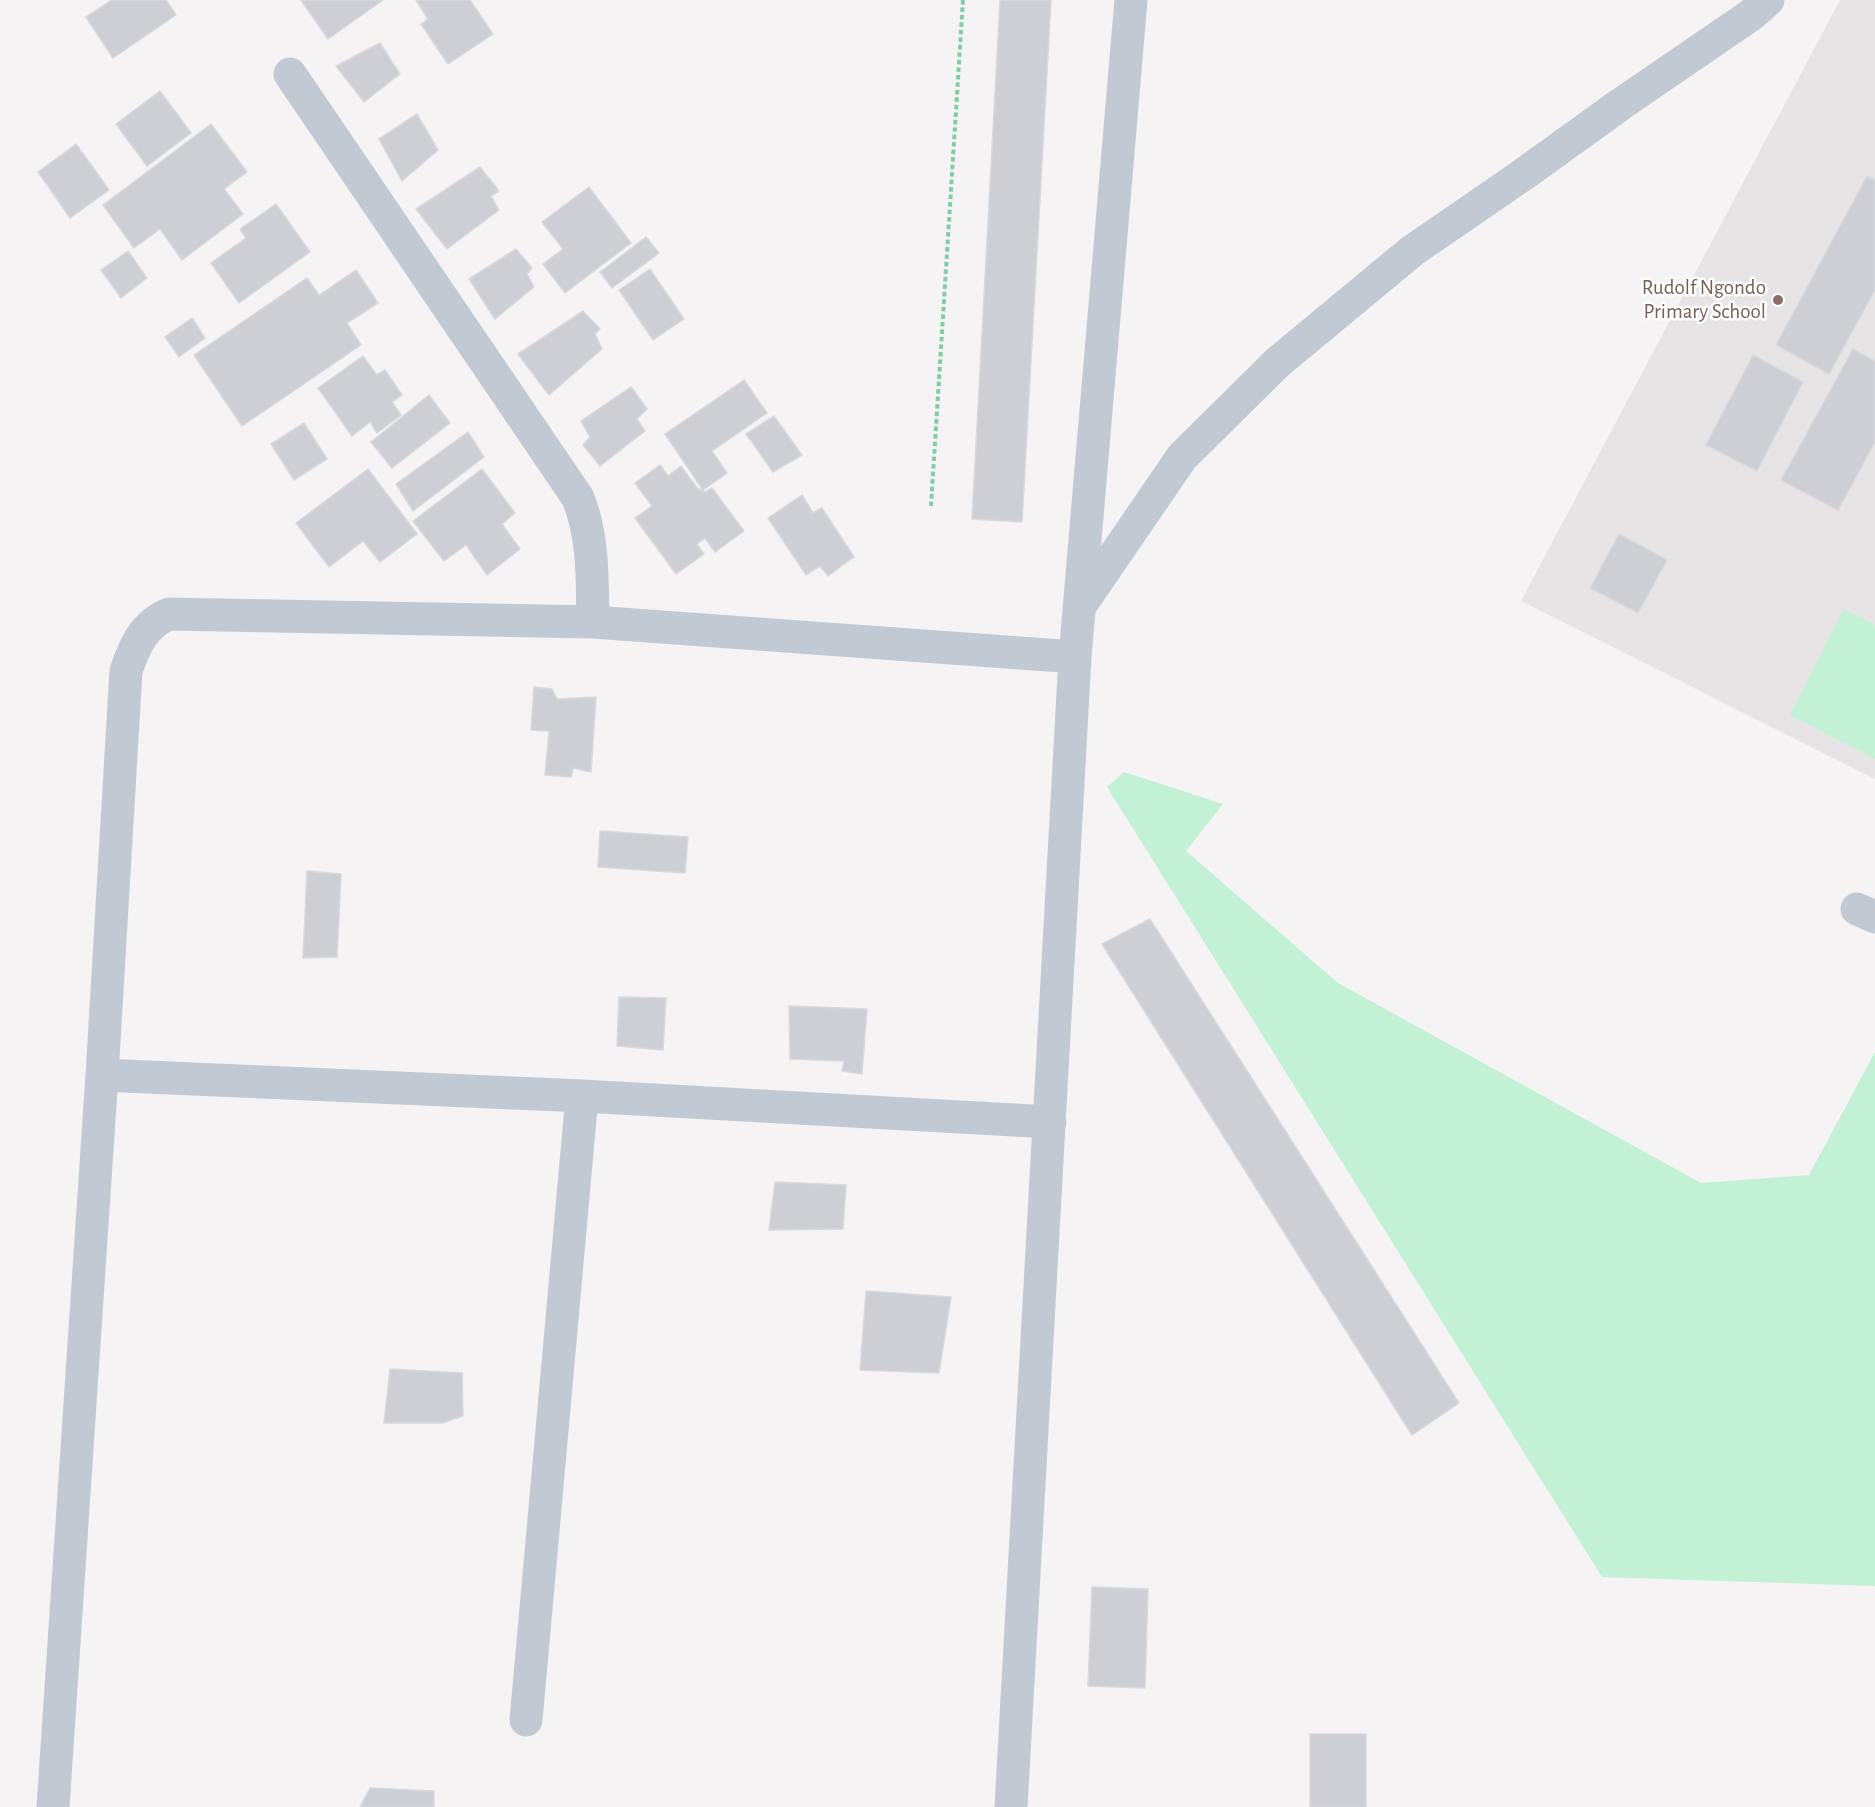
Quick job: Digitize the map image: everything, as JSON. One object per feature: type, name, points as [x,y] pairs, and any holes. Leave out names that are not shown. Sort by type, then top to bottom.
[{"type":"street","points":[[1011,1807],[1075,657],[1131,0]]},
{"type":"street","points":[[1079,607],[1182,457],[1277,363],[1412,251],[1751,15],[1768,0]]},
{"type":"street","points":[[290,74],[578,498],[586,518],[591,546],[593,622]]},
{"type":"street","points":[[53,1807],[102,1075],[126,671],[133,649],[145,630],[157,619],[169,614],[593,622],[1075,657]]},
{"type":"street","points":[[102,1075],[582,1096],[1050,1122]]},
{"type":"street","points":[[526,1720],[582,1096]]},
{"type":"path","points":[[931,506],[963,0]]},
{"type":"shaded area","name":"Rudolf Ngondo Primary School","points":[[1840,0],[1875,0],[1875,779],[1521,601]]},
{"type":"green space","points":[[1844,609],[1875,625],[1875,759],[1790,715]]},
{"type":"green space","points":[[1124,772],[1223,804],[1186,851],[1338,983],[1701,1183],[1809,1175],[1875,1052],[1875,1586],[1602,1577],[1107,787]]},
{"type":"building","points":[[112,0],[166,0],[176,15],[113,58],[86,17]]},
{"type":"building","points":[[301,0],[383,0],[328,39]]},
{"type":"building","points":[[416,0],[470,0],[493,34],[448,64],[421,24],[428,19]]},
{"type":"building","points":[[1000,0],[1051,0],[1022,522],[972,519]]},
{"type":"building","points":[[380,43],[400,74],[364,102],[336,66]]},
{"type":"building","points":[[160,91],[191,133],[147,166],[116,124]]},
{"type":"building","points":[[417,114],[438,150],[402,181],[379,139]]},
{"type":"building","points":[[211,124],[247,172],[224,189],[243,214],[182,260],[160,229],[134,248],[103,205]]},
{"type":"building","points":[[76,144],[109,190],[70,218],[38,172]]},
{"type":"building","points":[[480,167],[499,191],[491,196],[499,210],[447,249],[416,209]]},
{"type":"building","points":[[1867,176],[1875,180],[1875,290],[1829,374],[1776,345]]},
{"type":"building","points":[[589,187],[631,243],[565,293],[543,264],[563,249],[542,222]]},
{"type":"building","points":[[276,204],[310,252],[239,303],[211,263],[246,238],[240,229]]},
{"type":"building","points":[[646,237],[659,253],[612,288],[600,272]]},
{"type":"building","points":[[516,249],[532,268],[527,274],[534,287],[495,319],[469,279]]},
{"type":"building","points":[[128,251],[147,278],[121,298],[101,270]]},
{"type":"building","points":[[650,269],[684,319],[653,340],[619,290]]},
{"type":"building","points":[[356,270],[378,303],[347,323],[361,345],[242,426],[194,355],[307,278],[319,295]]},
{"type":"building","points":[[583,311],[600,329],[595,334],[602,349],[549,395],[518,354]]},
{"type":"building","points":[[192,318],[205,338],[179,357],[165,337]]},
{"type":"building","points":[[1853,349],[1875,361],[1875,442],[1838,510],[1781,480]]},
{"type":"building","points":[[1753,355],[1803,382],[1757,471],[1706,445]]},
{"type":"building","points":[[363,356],[377,375],[385,370],[402,395],[392,402],[401,415],[377,433],[370,422],[352,436],[318,388]]},
{"type":"building","points":[[744,380],[767,413],[712,451],[727,473],[703,490],[665,434]]},
{"type":"building","points":[[631,387],[647,409],[637,419],[645,431],[600,466],[583,445],[590,437],[581,421]]},
{"type":"building","points":[[429,395],[450,423],[392,468],[371,442]]},
{"type":"building","points":[[774,416],[802,455],[773,472],[746,434]]},
{"type":"building","points":[[304,423],[327,459],[294,480],[271,444]]},
{"type":"building","points":[[468,432],[484,457],[413,511],[396,484]]},
{"type":"building","points":[[660,465],[668,476],[681,466],[697,488],[705,492],[712,488],[744,531],[715,552],[705,538],[697,544],[704,554],[676,574],[635,518],[652,506],[635,483]]},
{"type":"building","points":[[368,469],[417,534],[380,562],[363,541],[329,567],[296,523]]},
{"type":"building","points":[[482,469],[515,513],[502,524],[520,549],[487,575],[466,545],[444,561],[413,521]]},
{"type":"building","points":[[802,495],[813,513],[822,508],[854,557],[828,576],[820,566],[806,575],[768,518]]},
{"type":"building","points":[[1619,534],[1667,560],[1638,613],[1590,588]]},
{"type":"building","points":[[534,687],[552,689],[557,699],[596,697],[591,772],[573,768],[571,777],[545,775],[549,731],[531,730]]},
{"type":"building","points":[[600,831],[688,837],[685,873],[598,867]]},
{"type":"building","points":[[307,871],[341,874],[337,957],[303,958]]},
{"type":"building","points":[[1150,919],[1459,1403],[1412,1435],[1102,944]]},
{"type":"building","points":[[619,997],[666,998],[663,1050],[617,1046]]},
{"type":"building","points":[[789,1006],[867,1009],[862,1074],[842,1071],[844,1061],[790,1059]]},
{"type":"building","points":[[775,1182],[846,1185],[843,1229],[769,1230]]},
{"type":"building","points":[[866,1291],[951,1297],[939,1373],[860,1370]]},
{"type":"building","points":[[390,1369],[462,1373],[463,1416],[442,1423],[384,1423]]},
{"type":"building","points":[[1092,1587],[1148,1589],[1145,1688],[1088,1686]]},
{"type":"building","points":[[1310,1734],[1366,1734],[1366,1807],[1310,1807]]},
{"type":"building","points":[[370,1788],[434,1791],[434,1807],[360,1807]]},
{"type":"place","name":"Rudolf Ngondo Primary School","points":[[1778,300]]}]
